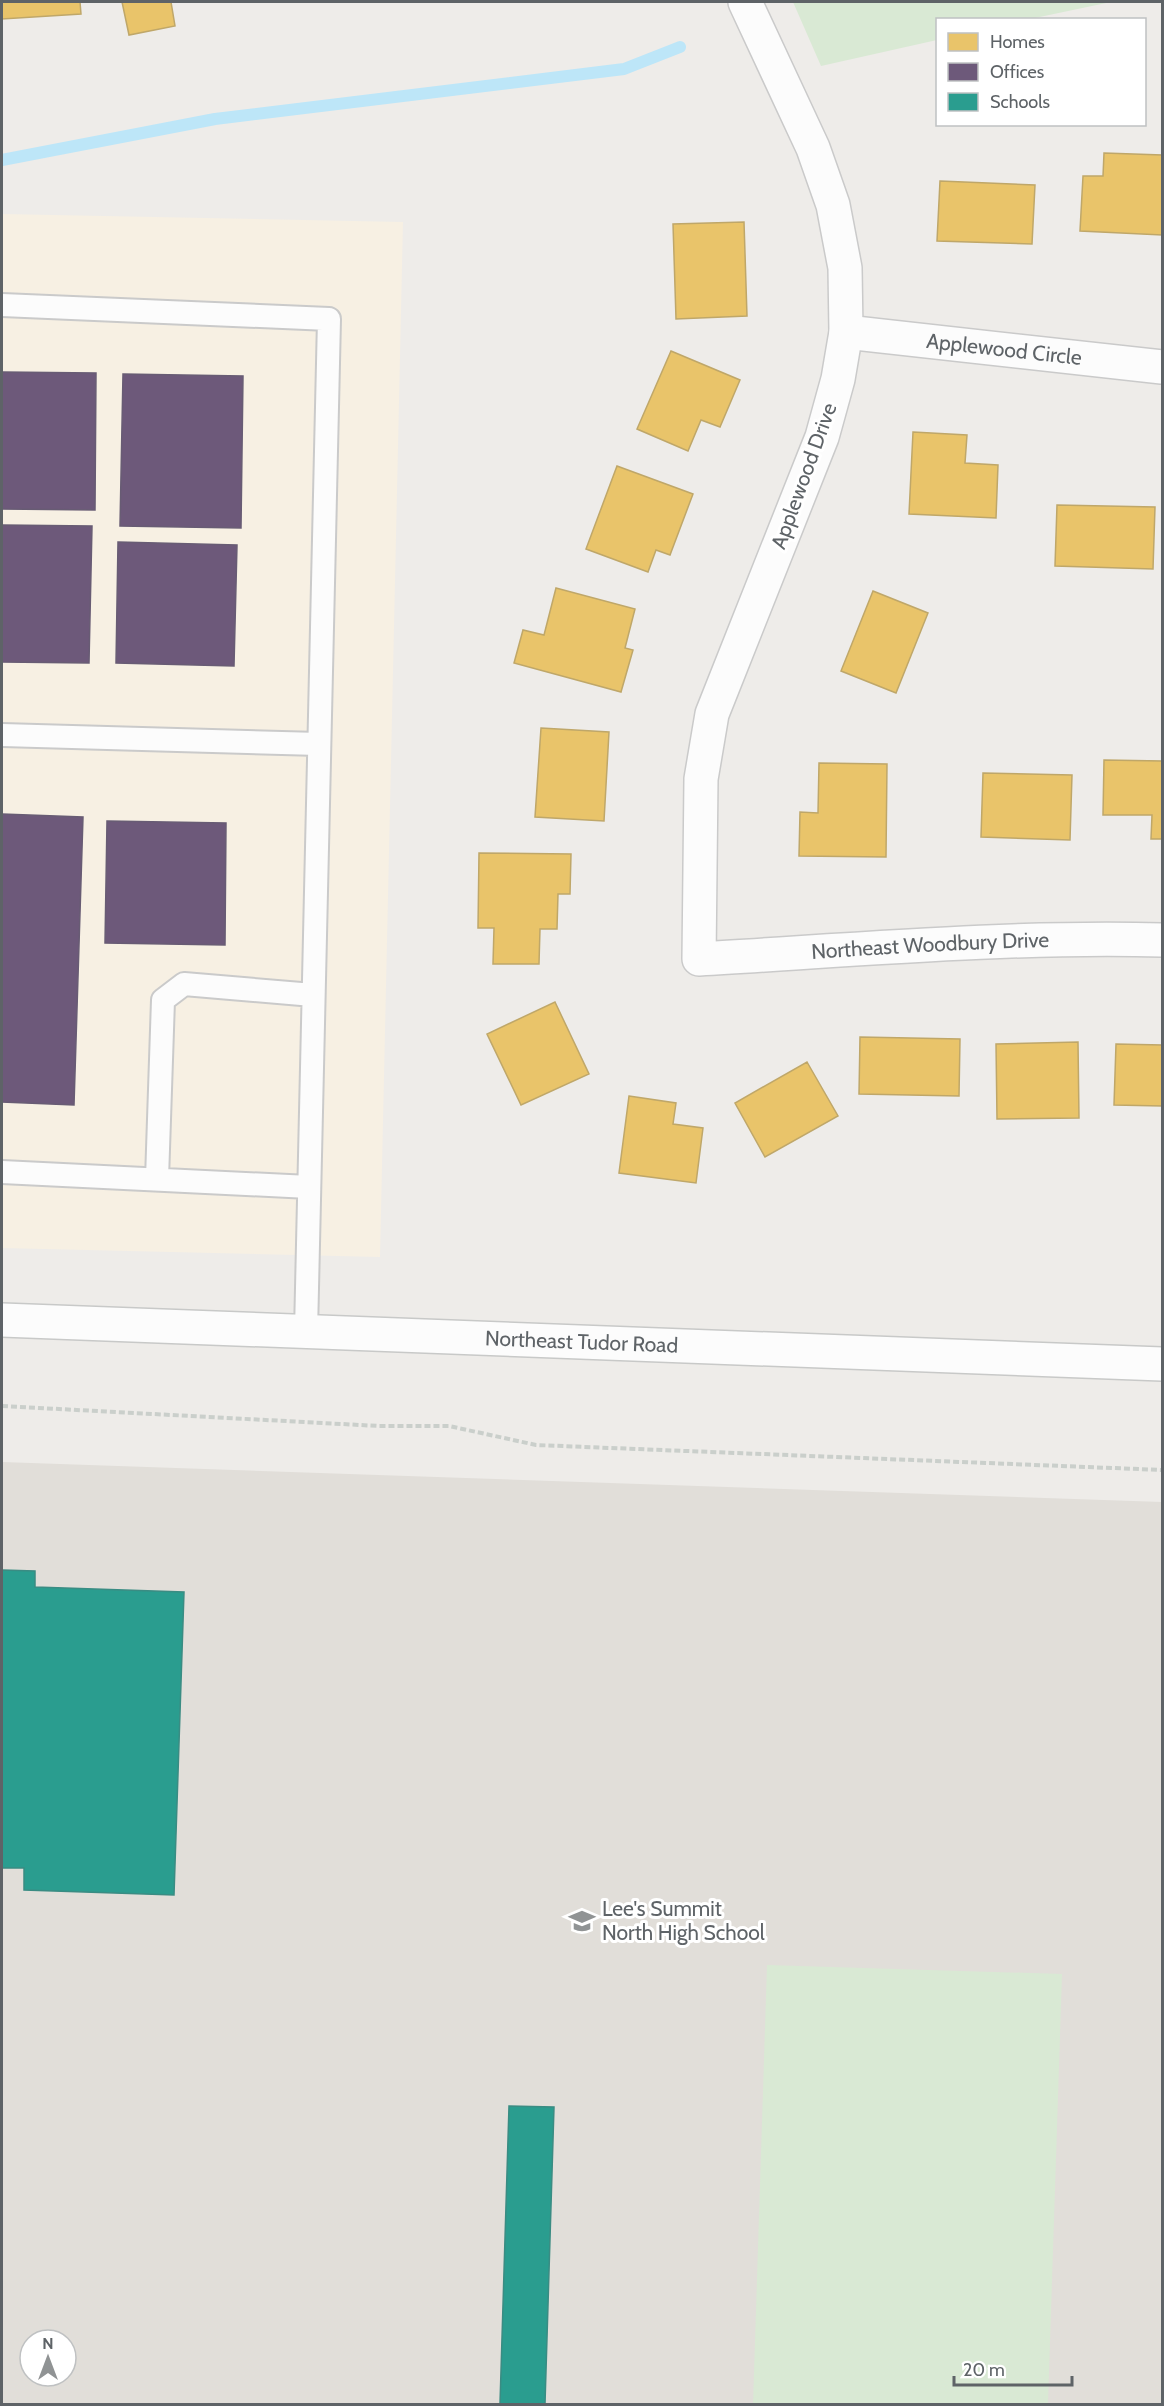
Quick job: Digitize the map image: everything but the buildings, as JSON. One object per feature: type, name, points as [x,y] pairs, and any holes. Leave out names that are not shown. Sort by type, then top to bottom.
[{"type":"street","name":"Applewood Drive","points":[[699,959],[701,779],[712,714],[822,436],[838,379],[846,332],[845,268],[833,205],[813,148],[745,2]]},
{"type":"street","name":"Applewood Circle","points":[[846,332],[1162,367]]},
{"type":"street","name":"Northeast Woodbury Drive","points":[[699,959],[990,941],[1093,938],[1162,940]]},
{"type":"street","name":"Northeast Tudor Road","points":[[2,1320],[1162,1364]]},
{"type":"lane","points":[[2,305],[329,319],[306,1332]]},
{"type":"lane","points":[[2,735],[319,744]]},
{"type":"lane","points":[[157,1179],[163,1000],[184,984],[313,995]]},
{"type":"lane","points":[[2,1172],[309,1186]]},
{"type":"path","points":[[2,1406],[379,1426],[449,1426],[536,1446],[1162,1470]]},
{"type":"shaded area","points":[[2,214],[403,222],[380,1257],[2,1248]]},
{"type":"shaded area","name":"Lee's Summit North High School","points":[[2,1462],[1162,1502],[1162,2404],[2,2404]]},
{"type":"green space","points":[[793,2],[1111,2],[1035,18],[936,18],[936,40],[821,66]]},
{"type":"green space","points":[[767,1965],[1062,1974],[1048,2404],[753,2404]]},
{"type":"waterway","points":[[2,160],[215,119],[624,69],[680,47]]},
{"type":"place","name":"Lee's Summit North High School","points":[[582,1921]]}]
